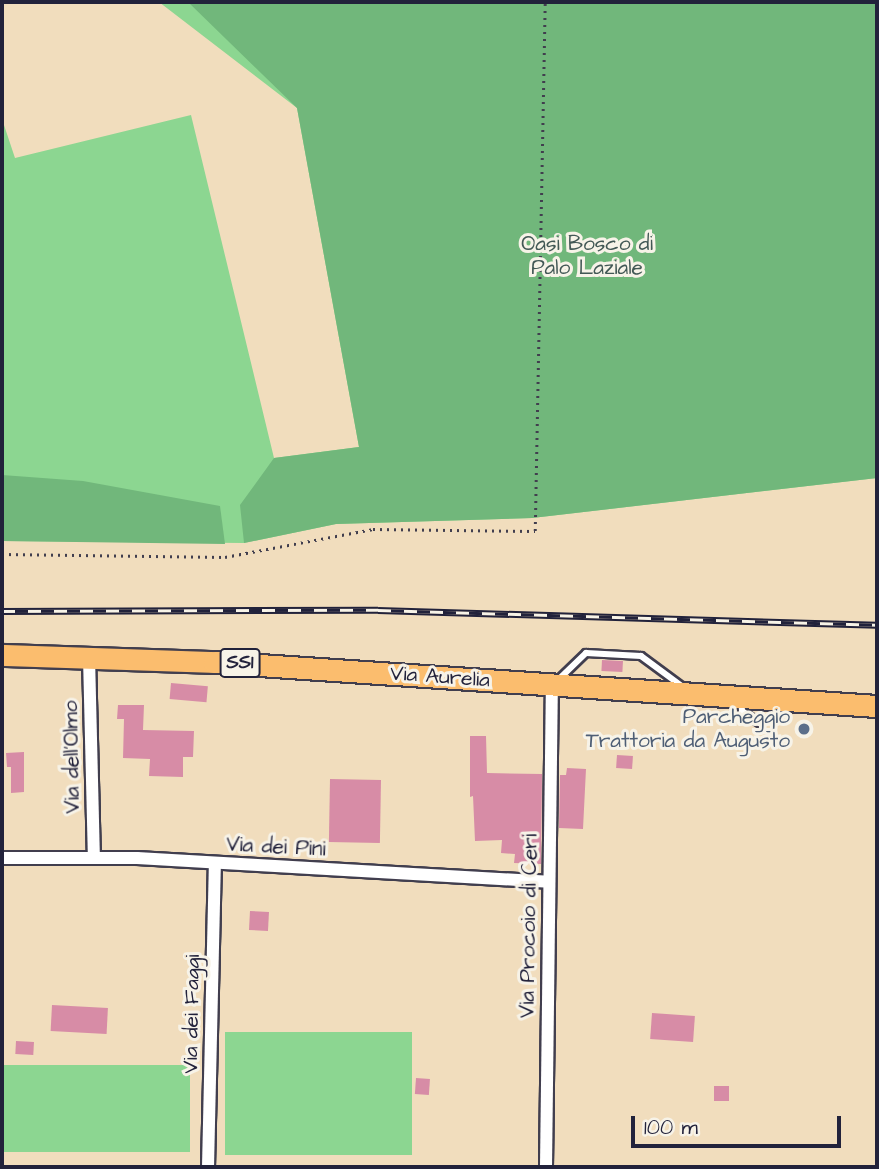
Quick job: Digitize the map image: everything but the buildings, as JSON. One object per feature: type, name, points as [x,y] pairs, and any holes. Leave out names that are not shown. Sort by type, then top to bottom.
[{"type":"main road","name":"Via Aurelia","points":[[2,655],[214,662],[877,706]]},
{"type":"street","name":"Via dell'Olmo","points":[[89,657],[94,857]]},
{"type":"street","name":"Via Procoio di Ceri","points":[[546,1167],[552,685]]},
{"type":"street","name":"Via dei Pini","points":[[2,858],[94,857],[548,882]]},
{"type":"street","name":"Via dei Faggi","points":[[208,1167],[215,863]]},
{"type":"lane","points":[[552,685],[586,653],[599,653],[640,656],[693,694]]},
{"type":"lane","points":[[741,697],[742,711],[759,723]]},
{"type":"path","points":[[2,554],[225,557],[373,529],[535,531],[545,2]]},
{"type":"green space","name":"Oasi Bosco di Palo Laziale","points":[[159,2],[877,2],[877,478],[532,518],[336,524],[244,543],[2,541],[2,119],[15,158],[191,115],[274,458],[359,447],[297,108]]},
{"type":"green space","name":"Oasi Bosco di Palo Laziale","points":[[188,2],[877,2],[877,478],[532,518],[336,524],[244,543],[240,505],[274,458],[359,447],[297,108]]},
{"type":"green space","points":[[2,475],[83,481],[220,506],[225,544],[2,541]]},
{"type":"green space","points":[[225,1032],[412,1032],[412,1155],[225,1155]]},
{"type":"green space","points":[[2,1065],[190,1065],[190,1152],[2,1152]]},
{"type":"railway","points":[[2,611],[378,610],[877,625]]},
{"type":"place","name":"Parcheggio Trattoria da Augusto","points":[[804,729]]}]
